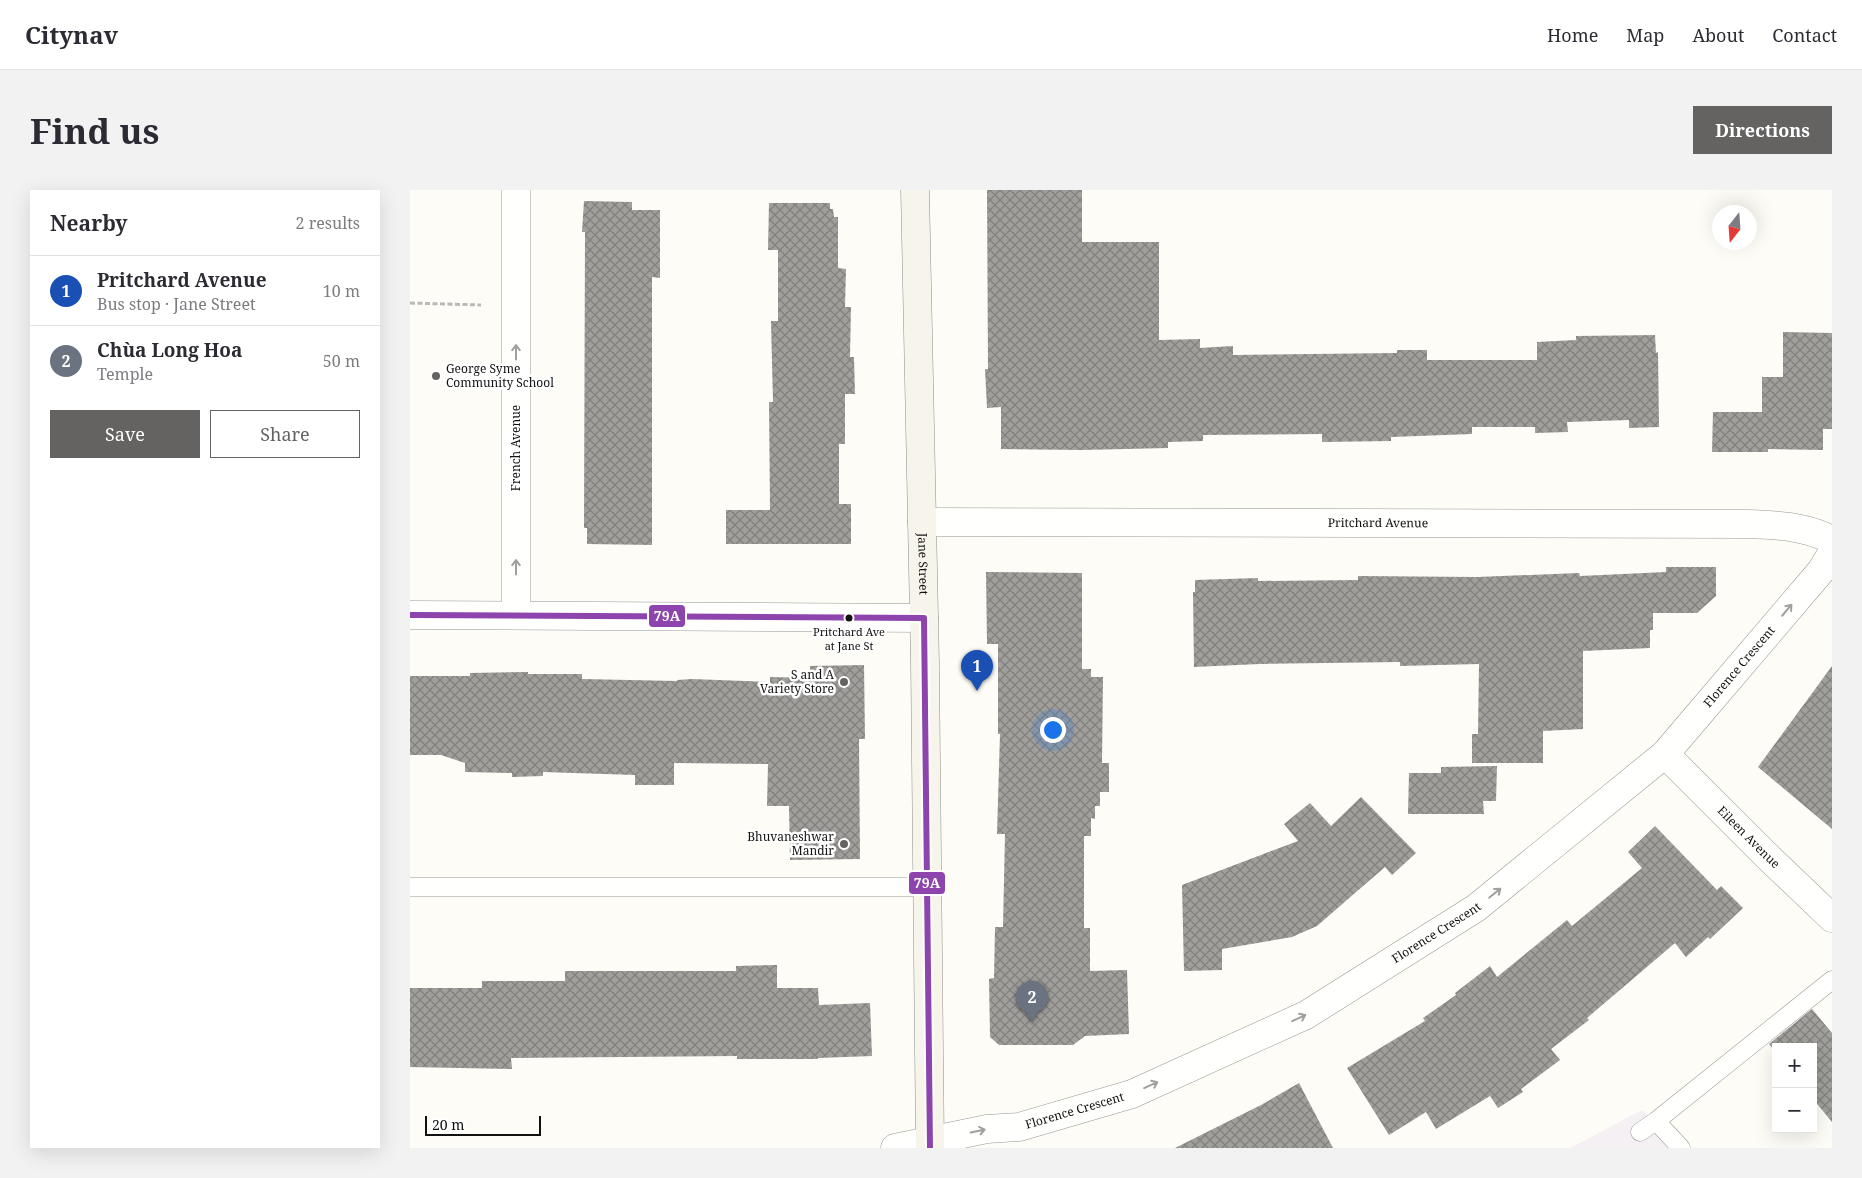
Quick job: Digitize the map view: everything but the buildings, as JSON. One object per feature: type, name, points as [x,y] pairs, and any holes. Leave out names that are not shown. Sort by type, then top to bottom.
[{"type":"main road","name":"Jane Street","points":[[915,190],[924,618],[930,1144]]},
{"type":"street","name":"French Avenue","points":[[516,190],[516,615]]},
{"type":"street","name":"Pritchard Avenue","points":[[922,522],[1747,524],[1786,525],[1816,532],[1832,540]]},
{"type":"street","name":"Florence Crescent","points":[[894,1148],[930,1144],[986,1129],[1019,1127],[1132,1094],[1306,1015],[1476,908],[1665,754],[1821,571],[1832,553]]},
{"type":"street","points":[[410,616],[924,618]]},
{"type":"street","name":"Eileen Avenue","points":[[1665,754],[1832,918]]},
{"type":"lane","points":[[410,887],[926,887]]},
{"type":"lane","points":[[1640,1132],[1832,980]]},
{"type":"lane","points":[[1656,1121],[1681,1148]]},
{"type":"path","points":[[410,303],[482,305]]},
{"type":"shaded area","points":[[1642,1110],[1679,1148],[1570,1148]]},
{"type":"transit line","name":"79A","points":[[410,615],[924,618]]},
{"type":"transit line","name":"79A","points":[[924,618],[930,1148]]},
{"type":"place","name":"George Syme Community School","points":[[436,376]]},
{"type":"place","name":"Pritchard Ave at Jane St","points":[[849,618]]},
{"type":"place","name":"S and A Variety Store","points":[[844,682]]},
{"type":"place","name":"Pritchard Avenue","points":[[977,691]]},
{"type":"place","name":"Bhuvaneshwar Mandir","points":[[844,844]]},
{"type":"place","name":"Chùa Long Hoa","points":[[1032,1022]]}]
